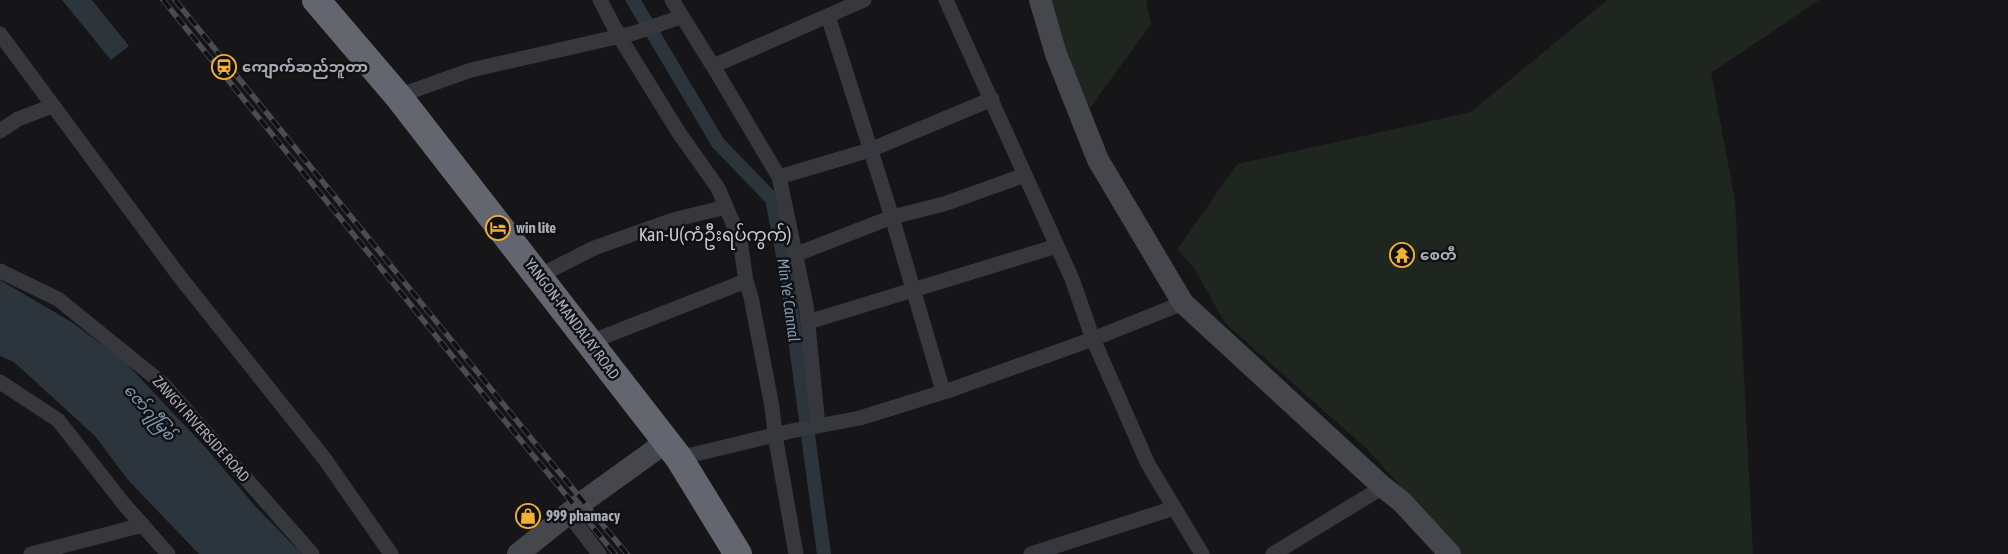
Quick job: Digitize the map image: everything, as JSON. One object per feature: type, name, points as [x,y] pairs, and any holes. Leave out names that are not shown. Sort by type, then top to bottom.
[{"type":"highway","name":"YANGON-MANDALAY ROAD","points":[[316,0],[398,96],[590,342],[672,450],[738,554]]},
{"type":"main road","points":[[1040,0],[1056,54],[1098,160],[1183,303],[1383,487],[1402,502],[1450,554]]},
{"type":"main road","points":[[518,554],[568,513],[672,450]]},
{"type":"street","points":[[600,0],[627,34],[679,133],[718,188],[740,240],[746,281],[751,297],[772,407],[775,435],[796,554]]},
{"type":"street","points":[[672,0],[779,176],[808,322],[814,427]]},
{"type":"street","points":[[713,66],[864,0]]},
{"type":"street","points":[[946,0],[1072,278],[1093,338],[1148,464],[1202,554]]},
{"type":"street","points":[[828,16],[892,217],[943,391]]},
{"type":"street","points":[[398,96],[471,70],[627,34],[681,17]]},
{"type":"street","points":[[0,34],[180,277],[324,458],[391,554]]},
{"type":"street","points":[[779,176],[870,150],[992,99]]},
{"type":"street","points":[[0,130],[18,119],[52,106]]},
{"type":"street","points":[[796,254],[892,217],[944,204],[1025,175]]},
{"type":"street","points":[[539,276],[594,248],[673,220],[726,207]]},
{"type":"street","points":[[808,322],[1057,246]]},
{"type":"street","name":"ZAWGYI RIVERSIDE ROAD","points":[[0,271],[58,299],[163,384],[312,554]]},
{"type":"street","points":[[590,342],[746,281]]},
{"type":"street","points":[[672,450],[775,435],[860,418],[1093,338],[1183,303]]},
{"type":"street","points":[[0,382],[58,420],[168,554]]},
{"type":"street","points":[[1273,554],[1383,487]]},
{"type":"street","points":[[1031,554],[1174,508]]},
{"type":"street","points":[[568,513],[599,554]]},
{"type":"street","points":[[32,554],[143,525]]},
{"type":"shaded area","points":[[1038,0],[1146,0],[1151,24],[1090,108]]},
{"type":"shaded area","points":[[1607,0],[1819,0],[1711,73],[1735,200],[1753,554],[1461,554],[1367,449],[1225,323],[1193,266],[1177,250],[1237,164],[1471,112]]},
{"type":"water","points":[[62,0],[92,0],[129,46],[111,60]]},
{"type":"water","name":"ဇော်ဂျီမြစ်","points":[[0,280],[73,323],[124,361],[206,448],[255,506],[302,554],[199,554],[128,480],[95,436],[14,362],[0,356]]},
{"type":"waterway","name":"Min Ye' Cannal","points":[[633,0],[718,143],[772,199],[786,271],[824,554]]},
{"type":"railway","points":[[163,0],[615,554]]},
{"type":"railway","points":[[175,0],[627,554]]},
{"type":"place","name":"ကျောက်ဆည်ဘူတာ","points":[[224,67]]},
{"type":"place","name":"win lite","points":[[498,228]]},
{"type":"place","name":"စေတီ","points":[[1402,255]]},
{"type":"place","name":"999 phamacy","points":[[528,516]]},
{"type":"district","name":"Kan-U(ကံဦးရပ်ကွက်)","points":[[715,235]]}]
